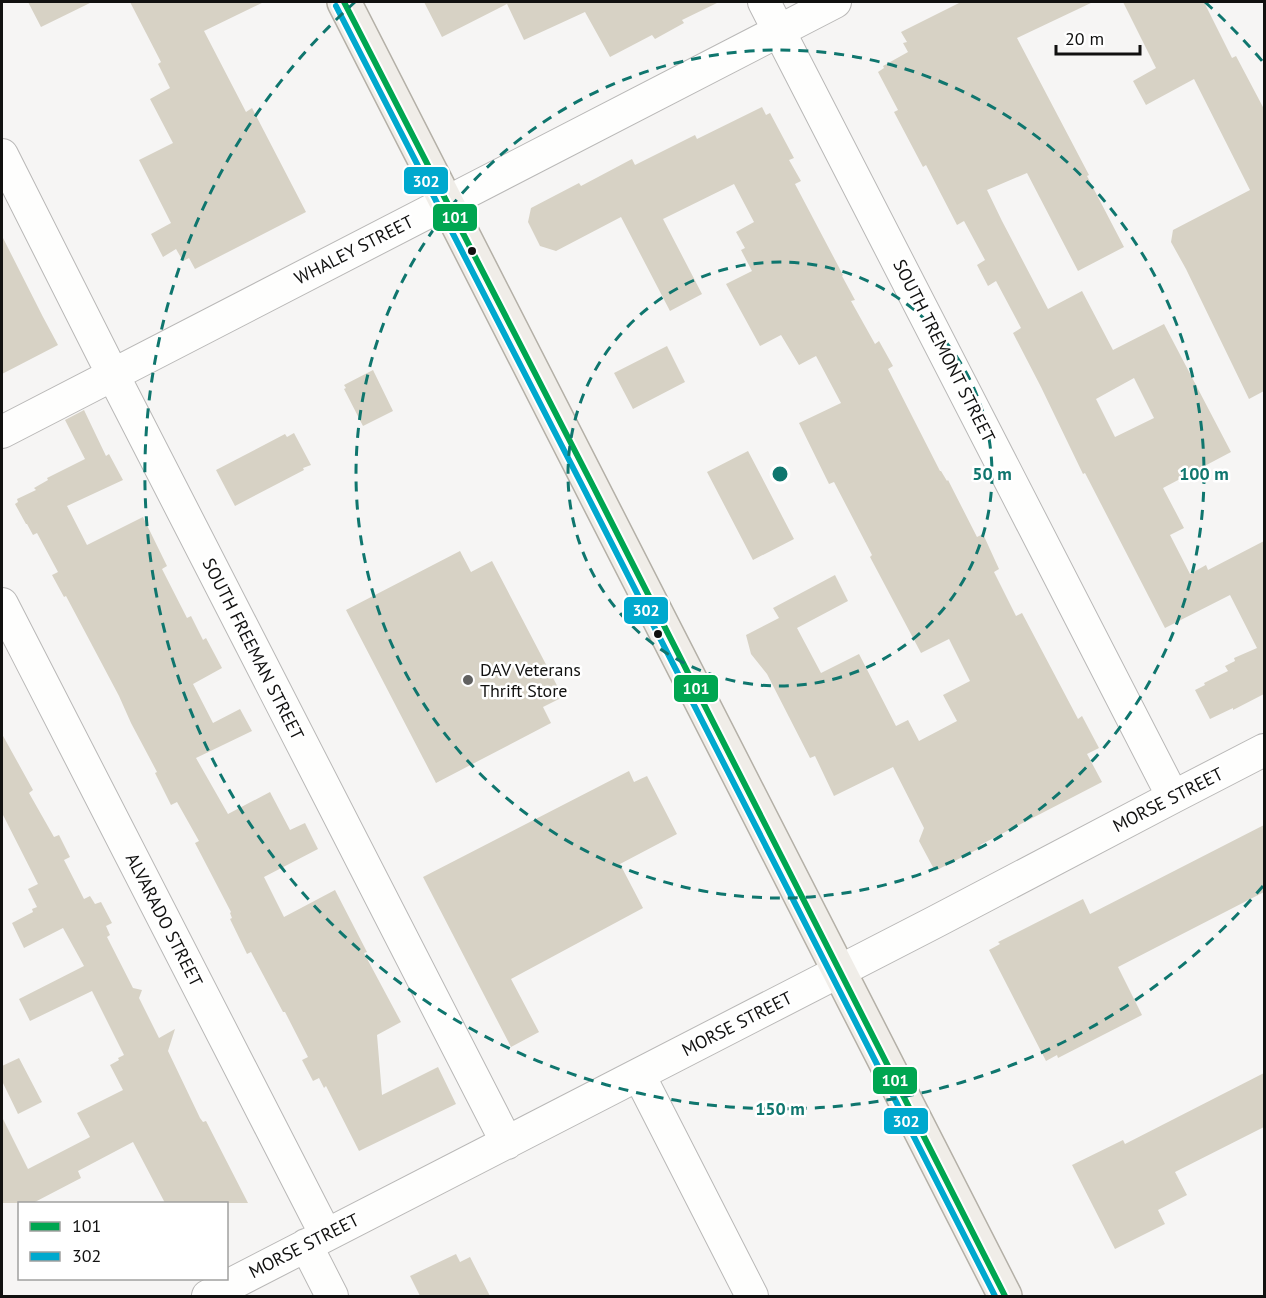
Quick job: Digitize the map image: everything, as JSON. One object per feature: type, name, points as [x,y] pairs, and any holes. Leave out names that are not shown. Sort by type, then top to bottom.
[{"type":"main road","points":[[344,2],[1005,1296]]},
{"type":"street","name":"SOUTH TREMONT STREET","points":[[764,2],[1173,796]]},
{"type":"street","name":"WHALEY STREET","points":[[2,432],[835,2]]},
{"type":"street","name":"SOUTH FREEMAN STREET","points":[[2,155],[507,1143]]},
{"type":"street","name":"ALVARADO STREET","points":[[2,604],[316,1240],[332,1296]]},
{"type":"street","name":"MORSE STREET","points":[[208,1296],[1009,884],[1264,750]]},
{"type":"street","points":[[639,1075],[752,1296]]},
{"type":"building","points":[[28,2],[92,2],[41,27]]},
{"type":"building","points":[[130,2],[264,2],[204,31],[246,112],[252,108],[306,212],[195,269],[189,258],[183,261],[176,249],[163,257],[151,234],[171,223],[139,160],[173,143],[150,99],[170,88],[158,64],[161,62]]},
{"type":"building","points":[[424,2],[719,2],[682,20],[684,23],[655,39],[652,35],[610,57],[585,12],[524,40],[507,4],[442,37]]},
{"type":"building","points":[[961,2],[1093,2],[1017,38],[1124,247],[1078,271],[1027,173],[987,190],[1048,309],[1082,291],[1113,350],[1164,324],[1231,452],[1163,488],[1184,528],[1170,535],[1190,574],[1206,565],[1208,570],[1264,541],[1264,694],[1210,719],[1195,690],[1228,671],[1225,666],[1235,661],[1234,658],[1257,648],[1230,595],[1165,628],[1085,473],[1083,474],[1013,333],[1021,328],[996,281],[988,286],[977,265],[985,260],[964,221],[957,225],[926,165],[923,167],[894,112],[898,110],[878,72],[884,68],[883,66],[908,52],[903,43],[907,42],[901,32]],"holes":[[[1134,378],[1154,418],[1115,437],[1096,399]]]},
{"type":"building","points":[[1123,2],[1204,2],[1232,58],[1236,56],[1264,109],[1264,391],[1249,399],[1171,242],[1173,230],[1250,190],[1194,79],[1146,105],[1133,81],[1156,68]]},
{"type":"building","points":[[762,107],[766,115],[770,113],[794,158],[789,160],[801,181],[795,184],[855,300],[851,301],[875,344],[879,341],[893,366],[888,369],[977,537],[983,534],[999,569],[994,572],[1016,616],[1022,613],[1078,719],[1082,716],[1099,748],[1087,754],[1102,782],[935,871],[919,841],[924,828],[893,767],[834,796],[815,756],[810,758],[767,674],[751,654],[746,635],[779,618],[773,608],[835,575],[848,601],[797,628],[821,673],[859,654],[896,726],[908,720],[919,741],[957,721],[943,695],[970,681],[949,639],[921,653],[870,557],[872,555],[834,482],[829,484],[799,423],[841,403],[816,356],[799,365],[781,335],[760,346],[726,284],[752,271],[741,250],[745,248],[736,232],[754,222],[734,184],[663,219],[702,294],[670,311],[621,217],[556,251],[540,246],[528,222],[531,208],[579,183],[581,186],[632,159],[635,165],[695,135],[697,139]]},
{"type":"building","points":[[2,236],[58,345],[2,374]]},
{"type":"building","points":[[667,346],[685,382],[633,409],[614,373]]},
{"type":"building","points":[[373,370],[393,411],[363,426],[344,385]]},
{"type":"building","points":[[84,410],[106,456],[109,454],[123,480],[67,506],[87,545],[143,517],[167,566],[162,569],[187,618],[191,616],[203,640],[206,638],[222,668],[193,684],[213,723],[240,709],[252,731],[196,758],[228,814],[270,792],[290,830],[305,823],[318,849],[264,877],[284,917],[335,890],[367,952],[364,953],[401,1022],[377,1035],[382,1095],[438,1067],[456,1104],[359,1151],[326,1086],[324,1088],[319,1078],[313,1081],[302,1060],[308,1057],[251,952],[247,954],[230,919],[232,918],[231,912],[195,843],[199,841],[177,802],[171,805],[119,696],[66,596],[64,597],[52,575],[58,572],[37,533],[33,535],[15,504],[18,502],[17,499],[36,490],[34,488],[48,480],[47,478],[85,459],[65,420]]},
{"type":"building","points":[[294,433],[311,465],[235,506],[216,470],[285,434],[287,437]]},
{"type":"building","points":[[748,451],[794,539],[753,560],[707,472]]},
{"type":"building","name":"DAV Veterans Thrift Store","points":[[460,551],[471,572],[492,561],[563,697],[543,707],[551,723],[436,783],[346,610]]},
{"type":"building","points":[[2,734],[33,790],[29,793],[54,837],[59,835],[70,857],[64,860],[84,899],[90,896],[95,904],[101,902],[112,923],[106,926],[110,935],[107,937],[133,988],[142,990],[139,998],[159,1038],[175,1029],[168,1051],[200,1118],[203,1122],[206,1121],[248,1203],[164,1202],[133,1142],[78,1171],[81,1178],[35,1202],[2,1203],[2,1117],[28,1169],[90,1137],[77,1113],[123,1090],[110,1065],[124,1055],[92,991],[30,1021],[19,999],[84,966],[63,928],[24,948],[12,923],[33,912],[32,909],[37,907],[28,889],[38,884],[2,813]]},
{"type":"building","points":[[629,771],[634,782],[647,776],[677,834],[620,864],[643,908],[511,979],[539,1032],[511,1047],[423,877]]},
{"type":"building","points":[[1264,825],[1264,892],[1118,967],[1142,1015],[1058,1058],[1057,1055],[1046,1061],[989,950],[1000,944],[998,942],[1083,899],[1090,914]]},
{"type":"building","points":[[19,1058],[42,1102],[18,1114],[2,1081],[2,1066]]},
{"type":"building","points":[[1264,1073],[1264,1127],[1175,1172],[1187,1195],[1158,1210],[1165,1224],[1115,1249],[1072,1165],[1123,1140],[1125,1144]]},
{"type":"building","points":[[456,1254],[460,1262],[470,1257],[490,1296],[420,1296],[410,1276]]},
{"type":"transit line","name":"101","points":[[344,2],[1005,1296]]},
{"type":"transit line","name":"302","points":[[336,6],[995,1296]]},
{"type":"place","name":"DAV Veterans Thrift Store","points":[[468,680]]}]
